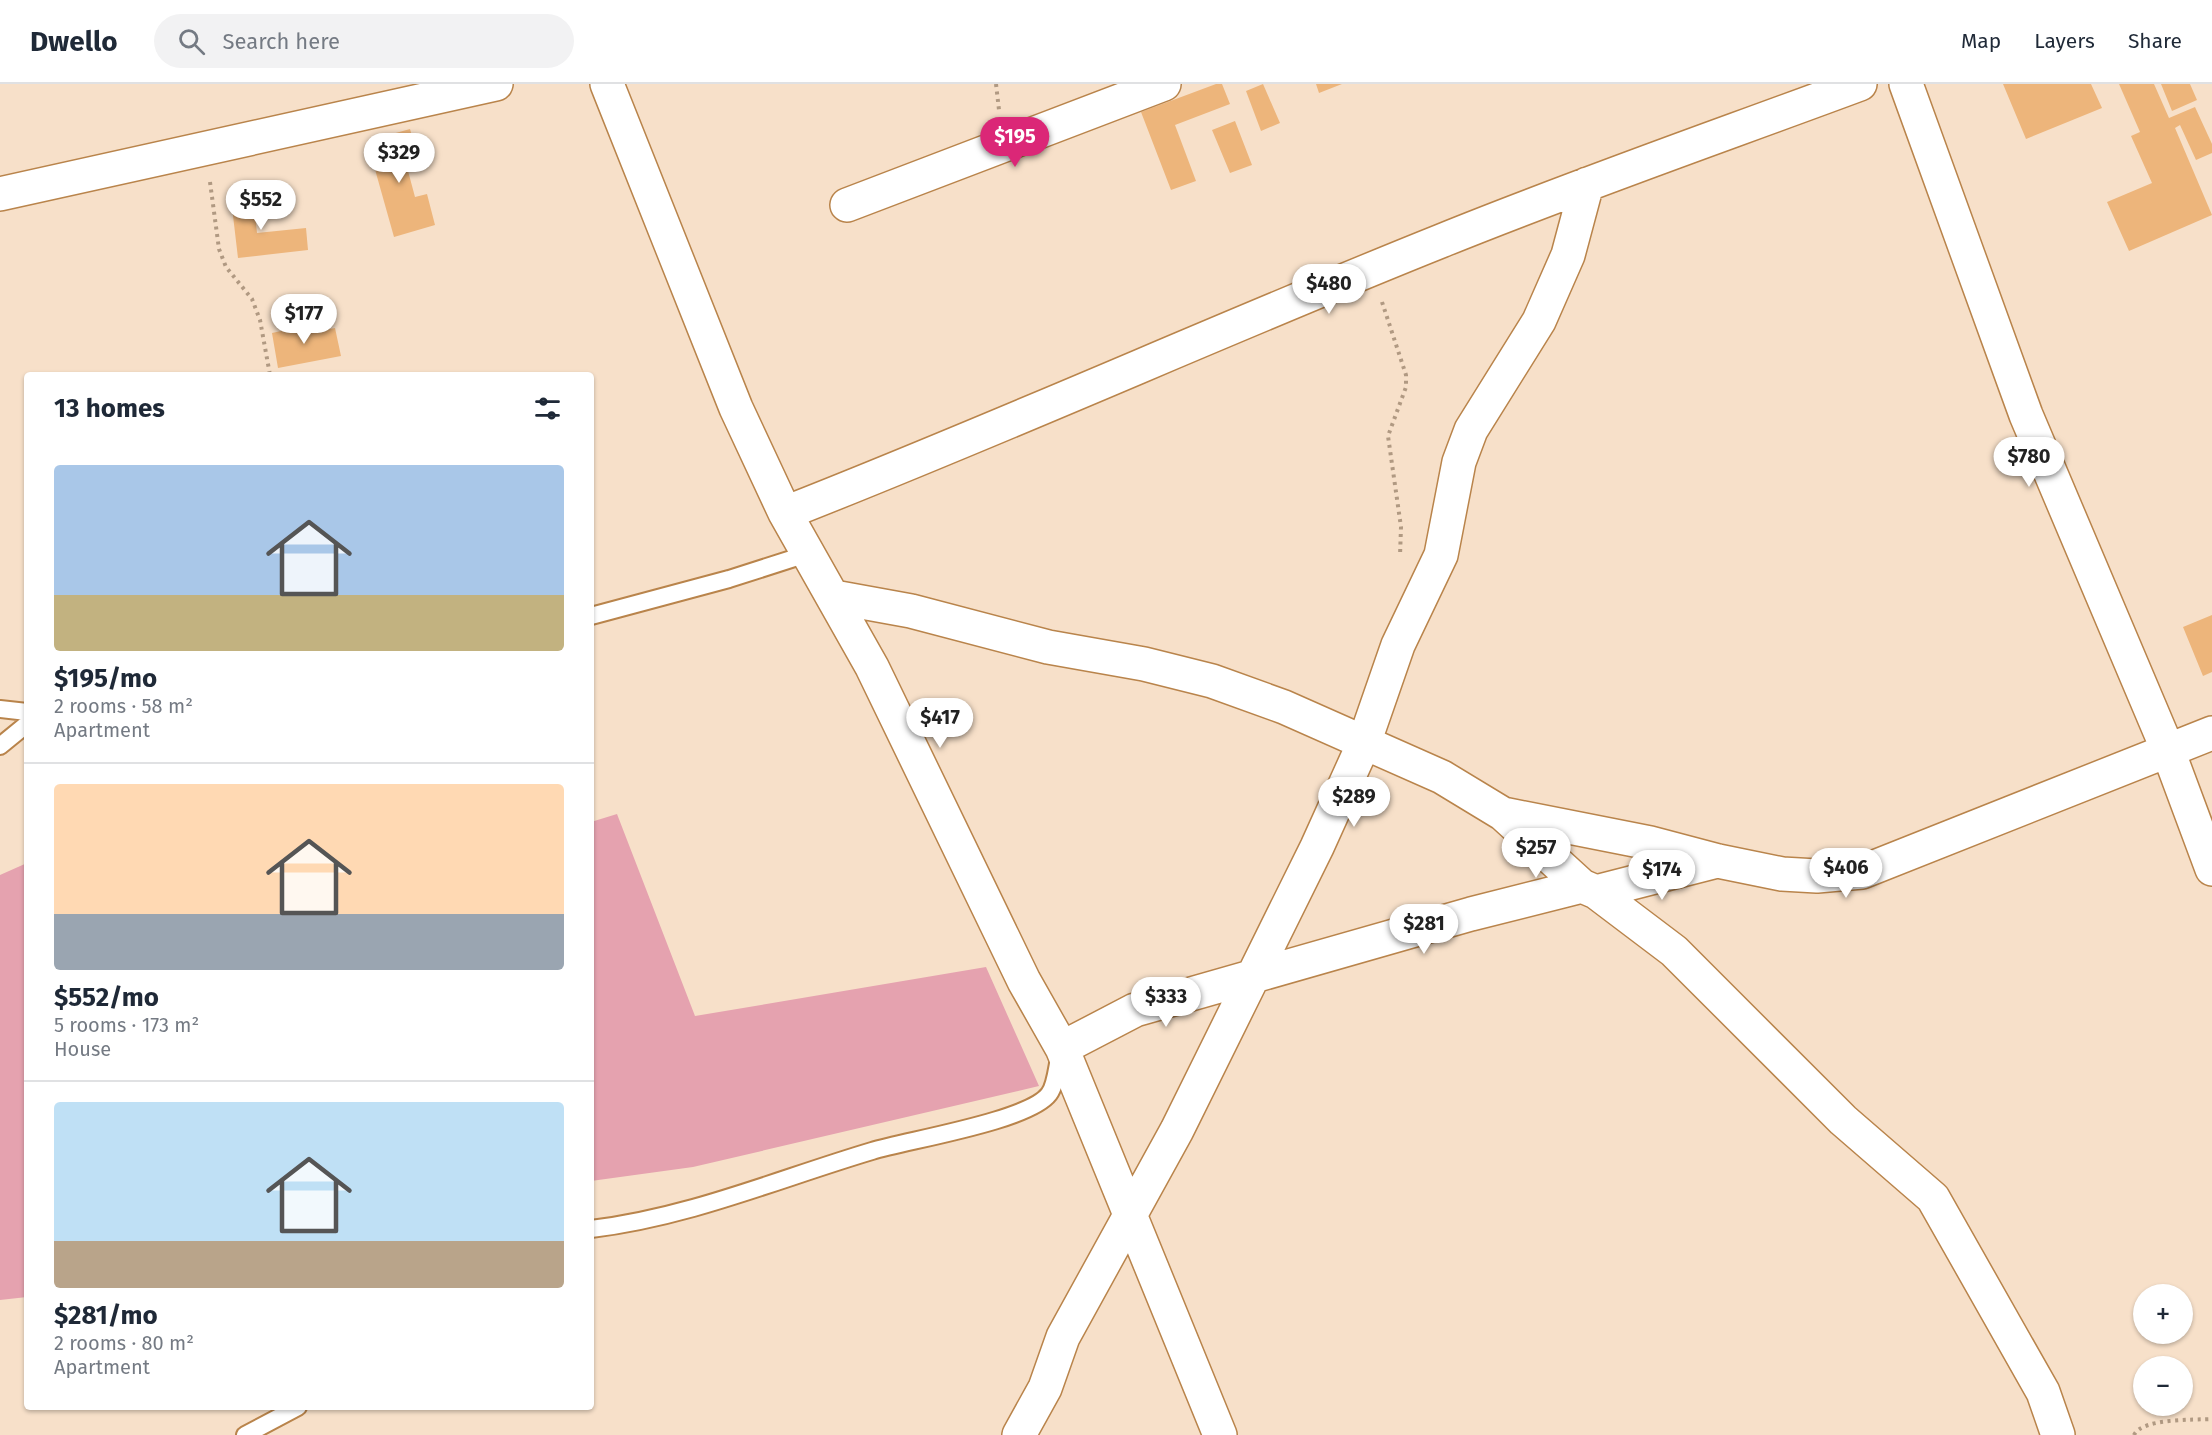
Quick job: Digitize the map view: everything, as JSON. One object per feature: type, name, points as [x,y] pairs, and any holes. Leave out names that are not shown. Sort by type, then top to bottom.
[{"type":"street","points":[[0,194],[496,84]]},
{"type":"street","points":[[607,84],[736,408],[785,513],[834,597],[876,677],[1024,981],[1062,1048],[1220,1435]]},
{"type":"street","points":[[847,205],[1164,84]]},
{"type":"street","points":[[785,513],[936,454],[1369,271],[1587,184],[1860,84]]},
{"type":"street","points":[[1906,84],[2026,415],[2168,748],[2212,869]]},
{"type":"street","points":[[1020,1435],[1045,1388],[1063,1338],[1177,1130],[1317,847],[1364,742],[1398,645],[1441,555],[1460,462],[1470,430],[1539,321],[1569,255],[1587,184]]},
{"type":"street","points":[[834,597],[911,612],[1048,647],[1144,664],[1212,681],[1284,707],[1442,777],[1503,814],[1589,889],[1674,951],[1843,1120],[1933,1198],[2043,1392],[2058,1435]]},
{"type":"street","points":[[1503,814],[1650,843],[1718,861],[1782,874],[1817,876],[1862,872],[2168,748],[2212,733]]},
{"type":"street","points":[[1062,1048],[1135,1010],[1254,974],[1318,959],[1471,914],[1718,861]]},
{"type":"lane","points":[[594,615],[729,579],[807,554]]},
{"type":"lane","points":[[0,709],[24,712]]},
{"type":"lane","points":[[0,746],[24,726]]},
{"type":"lane","points":[[594,1228],[692,1208],[797,1177],[882,1148],[1003,1118],[1031,1106],[1049,1094],[1062,1048]]},
{"type":"lane","points":[[245,1435],[292,1410]]},
{"type":"path","points":[[208,148],[212,214],[219,249],[226,267],[252,299],[260,320],[269,372]]},
{"type":"path","points":[[1369,271],[1391,326],[1406,375],[1406,387],[1388,436],[1401,527],[1399,564]]},
{"type":"path","points":[[2134,1435],[2142,1426],[2212,1419]]},
{"type":"shaded area","points":[[617,814],[695,1016],[986,967],[1039,1086],[693,1167],[594,1181],[594,821]]},
{"type":"shaded area","points":[[24,864],[24,1297],[0,1300],[0,875]]},
{"type":"building","points":[[1216,84],[1222,84],[1230,104],[1175,125],[1196,181],[1171,190],[1141,112]]},
{"type":"building","points":[[1263,84],[1280,123],[1261,131],[1246,91]]},
{"type":"building","points":[[1316,84],[1342,84],[1319,93]]},
{"type":"building","points":[[2003,84],[2091,84],[2102,108],[2026,139]]},
{"type":"building","points":[[2119,84],[2154,84],[2169,118],[2195,107],[2212,144],[2212,153],[2196,160],[2180,125],[2175,128],[2212,215],[2129,251],[2107,202],[2152,183],[2131,136],[2140,132]]},
{"type":"building","points":[[2161,84],[2190,84],[2197,100],[2172,111]]},
{"type":"building","points":[[1235,121],[1252,165],[1230,173],[1212,130]]},
{"type":"building","points":[[410,129],[417,153],[404,156],[415,197],[427,194],[435,225],[394,237],[367,141]]},
{"type":"building","points":[[252,187],[257,233],[306,228],[308,250],[238,258],[230,190]]},
{"type":"building","points":[[308,320],[310,333],[335,328],[341,356],[278,368],[272,333],[281,331],[280,325]]},
{"type":"building","points":[[2212,615],[2212,672],[2203,676],[2183,627]]}]
